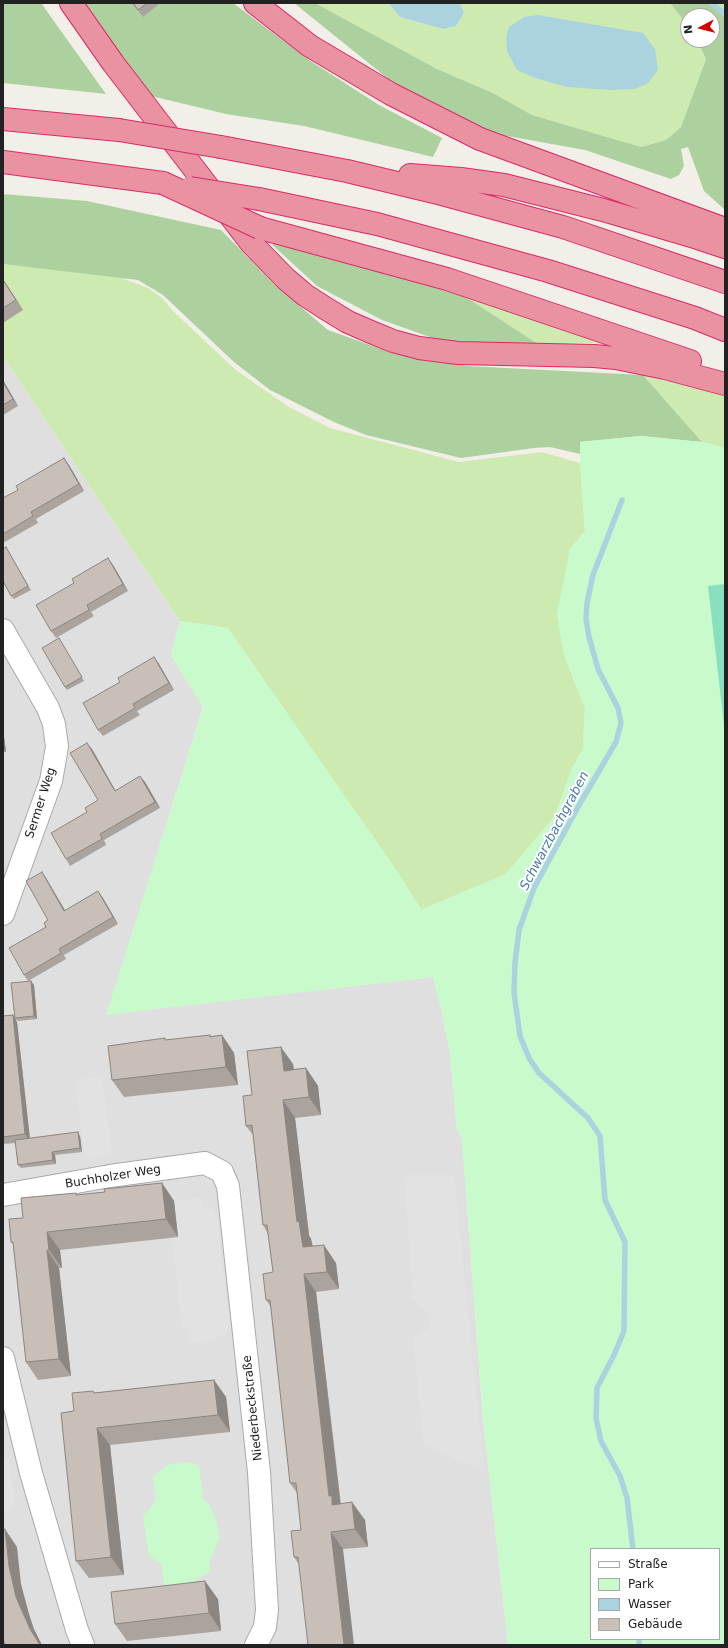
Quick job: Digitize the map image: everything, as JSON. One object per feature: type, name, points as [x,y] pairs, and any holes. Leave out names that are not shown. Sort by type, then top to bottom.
[{"type":"highway","points":[[71,3],[113,63],[250,243],[292,284],[336,315],[393,341],[433,350],[498,355],[594,356],[616,358],[665,368],[725,384]]},
{"type":"highway","points":[[255,3],[310,46],[391,94],[480,139],[725,229]]},
{"type":"highway","points":[[3,119],[119,130],[222,147],[347,171],[434,192],[563,228],[725,282]]},
{"type":"highway","points":[[3,162],[163,183],[259,199],[378,224],[526,265],[695,318],[725,330]]},
{"type":"highway","points":[[347,171],[461,179],[504,185],[603,210],[725,247]]},
{"type":"highway","points":[[163,183],[260,228],[447,278],[725,373]]},
{"type":"street","name":"Sermer Weg","points":[[3,630],[48,708],[54,724],[57,747],[50,781],[3,914]]},
{"type":"street","name":"Buchholzer Weg","points":[[3,1195],[110,1176],[205,1164],[222,1172]]},
{"type":"street","name":"Niederbeckstraße","points":[[222,1172],[228,1186],[260,1472],[267,1610],[265,1627],[256,1645]]},
{"type":"street","points":[[3,1358],[31,1473],[77,1630],[83,1645]]},
{"type":"shaded area","points":[[3,356],[180,621],[171,655],[203,707],[107,1014],[433,977],[450,1053],[457,1130],[462,1138],[483,1419],[508,1645],[3,1645]]},
{"type":"shaded area","points":[[102,1076],[112,1154],[85,1158],[75,1080]]},
{"type":"shaded area","points":[[404,1175],[454,1175],[484,1472],[424,1445],[413,1337],[430,1328],[428,1314],[413,1300]]},
{"type":"shaded area","points":[[202,1198],[203,1209],[212,1208],[217,1218],[230,1330],[214,1340],[188,1343],[187,1328],[182,1328],[172,1238],[178,1237],[174,1201]]},
{"type":"shaded area","points":[[9,1459],[15,1509],[3,1511],[3,1460]]},
{"type":"green space","points":[[3,3],[41,3],[106,94],[3,83]]},
{"type":"green space","points":[[81,3],[233,3],[312,62],[379,105],[442,138],[433,157],[304,126],[226,114],[147,95]]},
{"type":"green space","points":[[294,3],[315,3],[437,69],[493,93],[532,115],[641,147],[666,140],[681,127],[706,59],[701,48],[720,48],[720,10],[725,14],[725,210],[704,191],[688,147],[681,149],[684,166],[679,175],[671,179],[585,150],[496,134],[464,121],[402,90]]},
{"type":"green space","points":[[315,3],[390,3],[400,17],[443,29],[456,26],[464,13],[460,3],[670,3],[680,16],[680,48],[701,48],[706,59],[681,127],[666,140],[641,147],[532,115],[493,93],[437,69]]},
{"type":"green space","points":[[670,3],[710,3],[717,8],[680,8],[680,16]]},
{"type":"green space","points":[[710,3],[725,3],[725,14],[720,10],[720,8],[717,8]]},
{"type":"green space","points":[[3,194],[87,201],[221,230],[274,284],[328,330],[387,351],[467,366],[643,375],[702,442],[641,436],[580,442],[580,454],[550,447],[461,458],[366,435],[334,422],[270,390],[234,362],[163,295],[138,280],[3,264]]},
{"type":"green space","points":[[266,239],[452,288],[538,344],[441,341],[382,320],[317,286]]},
{"type":"green space","points":[[3,264],[116,276],[148,288],[161,297],[175,313],[237,371],[289,407],[330,428],[459,462],[542,452],[580,463],[585,531],[570,549],[563,652],[585,708],[583,749],[571,771],[555,816],[506,874],[421,910],[228,628],[180,621],[3,356]]},
{"type":"green space","points":[[452,288],[631,349],[594,343],[538,344]]},
{"type":"green space","points":[[643,375],[725,394],[725,448],[702,442]]},
{"type":"green space","points":[[641,436],[702,442],[725,448],[725,1645],[508,1645],[483,1419],[462,1138],[457,1130],[450,1053],[433,977],[106,1015],[203,708],[171,655],[180,621],[228,628],[393,865],[422,910],[506,874],[555,816],[571,771],[583,749],[585,708],[563,652],[557,614],[570,549],[585,531],[580,442]]},
{"type":"green space","points":[[725,584],[725,734],[708,586]]},
{"type":"green space","points":[[190,1462],[199,1465],[203,1499],[209,1504],[214,1515],[219,1539],[209,1563],[210,1572],[187,1585],[164,1585],[161,1564],[149,1556],[143,1516],[156,1500],[153,1477],[164,1467],[171,1464]]},
{"type":"water","points":[[390,3],[460,3],[464,13],[456,26],[443,29],[400,17]]},
{"type":"water","points":[[538,15],[643,33],[655,49],[658,70],[648,83],[635,89],[611,90],[567,87],[535,78],[517,70],[507,51],[506,38],[509,27],[524,17]]},
{"type":"building","points":[[133,3],[147,3],[138,10]]},
{"type":"building","points":[[3,280],[16,300],[3,308]]},
{"type":"building","points":[[3,382],[13,399],[3,405]]},
{"type":"building","points":[[64,458],[79,484],[31,512],[33,516],[3,534],[3,498],[18,490],[16,486]]},
{"type":"building","points":[[6,547],[28,586],[11,596],[3,581],[3,549]]},
{"type":"building","points":[[108,558],[123,584],[87,605],[89,610],[51,631],[36,605],[74,583],[72,579]]},
{"type":"building","points":[[59,638],[82,677],[65,687],[42,648]]},
{"type":"building","points":[[154,657],[169,683],[133,704],[135,708],[98,730],[83,703],[120,682],[118,678]]},
{"type":"building","points":[[87,743],[115,791],[140,776],[155,802],[100,834],[102,839],[66,859],[51,833],[87,812],[85,808],[98,800],[70,753]]},
{"type":"building","points":[[42,872],[64,911],[98,891],[113,917],[59,949],[61,953],[24,975],[9,948],[46,927],[44,923],[48,920],[26,881]]},
{"type":"building","points":[[31,981],[34,1016],[15,1018],[11,983]]},
{"type":"building","points":[[13,1015],[25,1134],[3,1137],[3,1016]]},
{"type":"building","points":[[210,1035],[210,1037],[222,1035],[226,1067],[112,1080],[108,1046],[165,1038],[165,1040]]},
{"type":"building","points":[[281,1047],[284,1071],[306,1068],[309,1097],[283,1100],[297,1222],[299,1221],[303,1247],[324,1245],[327,1272],[304,1274],[329,1496],[332,1496],[332,1505],[352,1502],[355,1529],[331,1532],[344,1645],[308,1645],[298,1557],[294,1557],[291,1531],[301,1530],[296,1483],[290,1483],[270,1300],[266,1300],[263,1274],[273,1272],[267,1225],[263,1225],[252,1125],[246,1126],[243,1096],[252,1095],[247,1051]]},
{"type":"building","points":[[78,1132],[80,1148],[52,1152],[53,1160],[18,1165],[15,1140]]},
{"type":"building","points":[[162,1183],[166,1219],[47,1232],[49,1250],[47,1250],[59,1359],[26,1362],[13,1242],[11,1242],[9,1219],[23,1218],[21,1198],[105,1192],[104,1189]]},
{"type":"building","points":[[214,1380],[218,1415],[97,1428],[111,1557],[76,1561],[61,1413],[74,1411],[72,1393],[93,1391],[94,1393]]},
{"type":"building","points":[[3,1529],[5,1529],[9,1566],[16,1597],[30,1629],[40,1645],[6,1645],[3,1640]]},
{"type":"building","points":[[205,1581],[209,1613],[115,1624],[111,1592]]},
{"type":"waterway","name":"Schwarzbachgraben","points":[[711,3],[725,14]]},
{"type":"waterway","name":"Schwarzbachgraben","points":[[622,500],[593,575],[587,603],[586,619],[589,637],[598,669],[618,708],[621,723],[616,742],[578,807],[534,888],[519,930],[515,963],[514,993],[520,1036],[529,1058],[539,1073],[588,1118],[600,1136],[605,1200],[625,1242],[624,1331],[614,1355],[597,1388],[596,1418],[601,1441],[620,1476],[627,1498],[633,1548]]},
{"type":"waterway","name":"Schwarzbachgraben","points":[[639,1640],[639,1645]]}]
